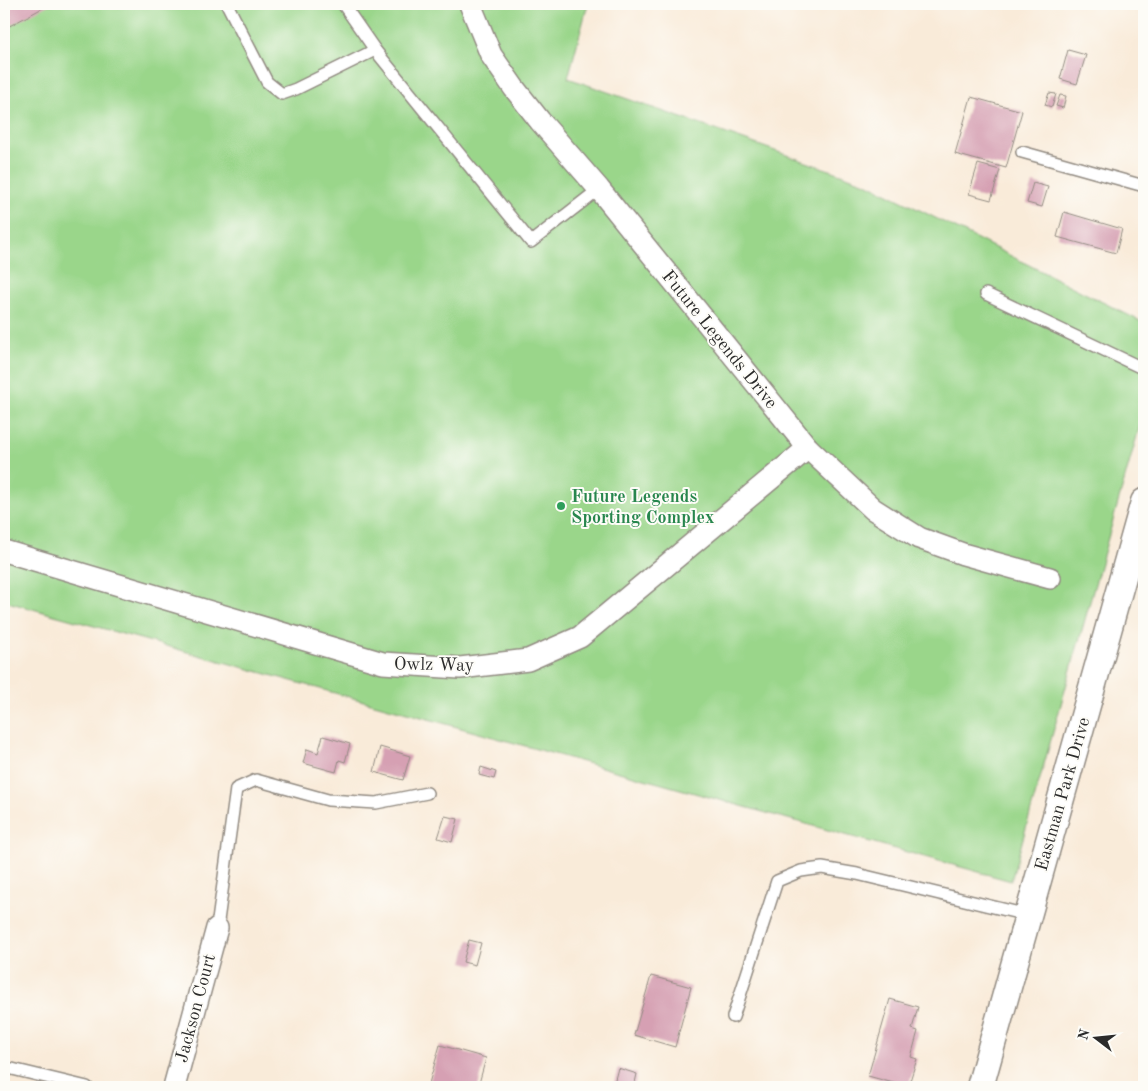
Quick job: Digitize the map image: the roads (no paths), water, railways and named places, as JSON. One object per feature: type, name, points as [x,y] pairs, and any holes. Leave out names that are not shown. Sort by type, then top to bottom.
[{"type":"street","name":"Future Legends Drive","points":[[470,4],[491,55],[540,121],[599,189],[808,448],[873,509],[919,538],[963,554],[1050,578]]},
{"type":"street","name":"Owlz Way","points":[[4,551],[383,663],[460,668],[528,660],[580,637],[808,448]]},
{"type":"street","name":"Eastman Park Drive","points":[[980,1087],[1144,502]]},
{"type":"street","name":"Jackson Court","points":[[174,1087],[217,928]]},
{"type":"lane","points":[[227,4],[267,82],[282,94],[375,50]]},
{"type":"lane","points":[[343,4],[375,50],[532,242],[599,189]]},
{"type":"lane","points":[[1022,152],[1144,186]]},
{"type":"lane","points":[[986,294],[1144,369]]},
{"type":"lane","points":[[217,928],[236,789],[256,780],[328,800],[376,803],[427,793]]},
{"type":"lane","points":[[733,1017],[777,882],[801,871],[822,868],[857,874],[1027,915]]},
{"type":"lane","points":[[4,1067],[87,1087]]},
{"type":"place","name":"Future Legends Sporting Complex","points":[[561,506]]}]
